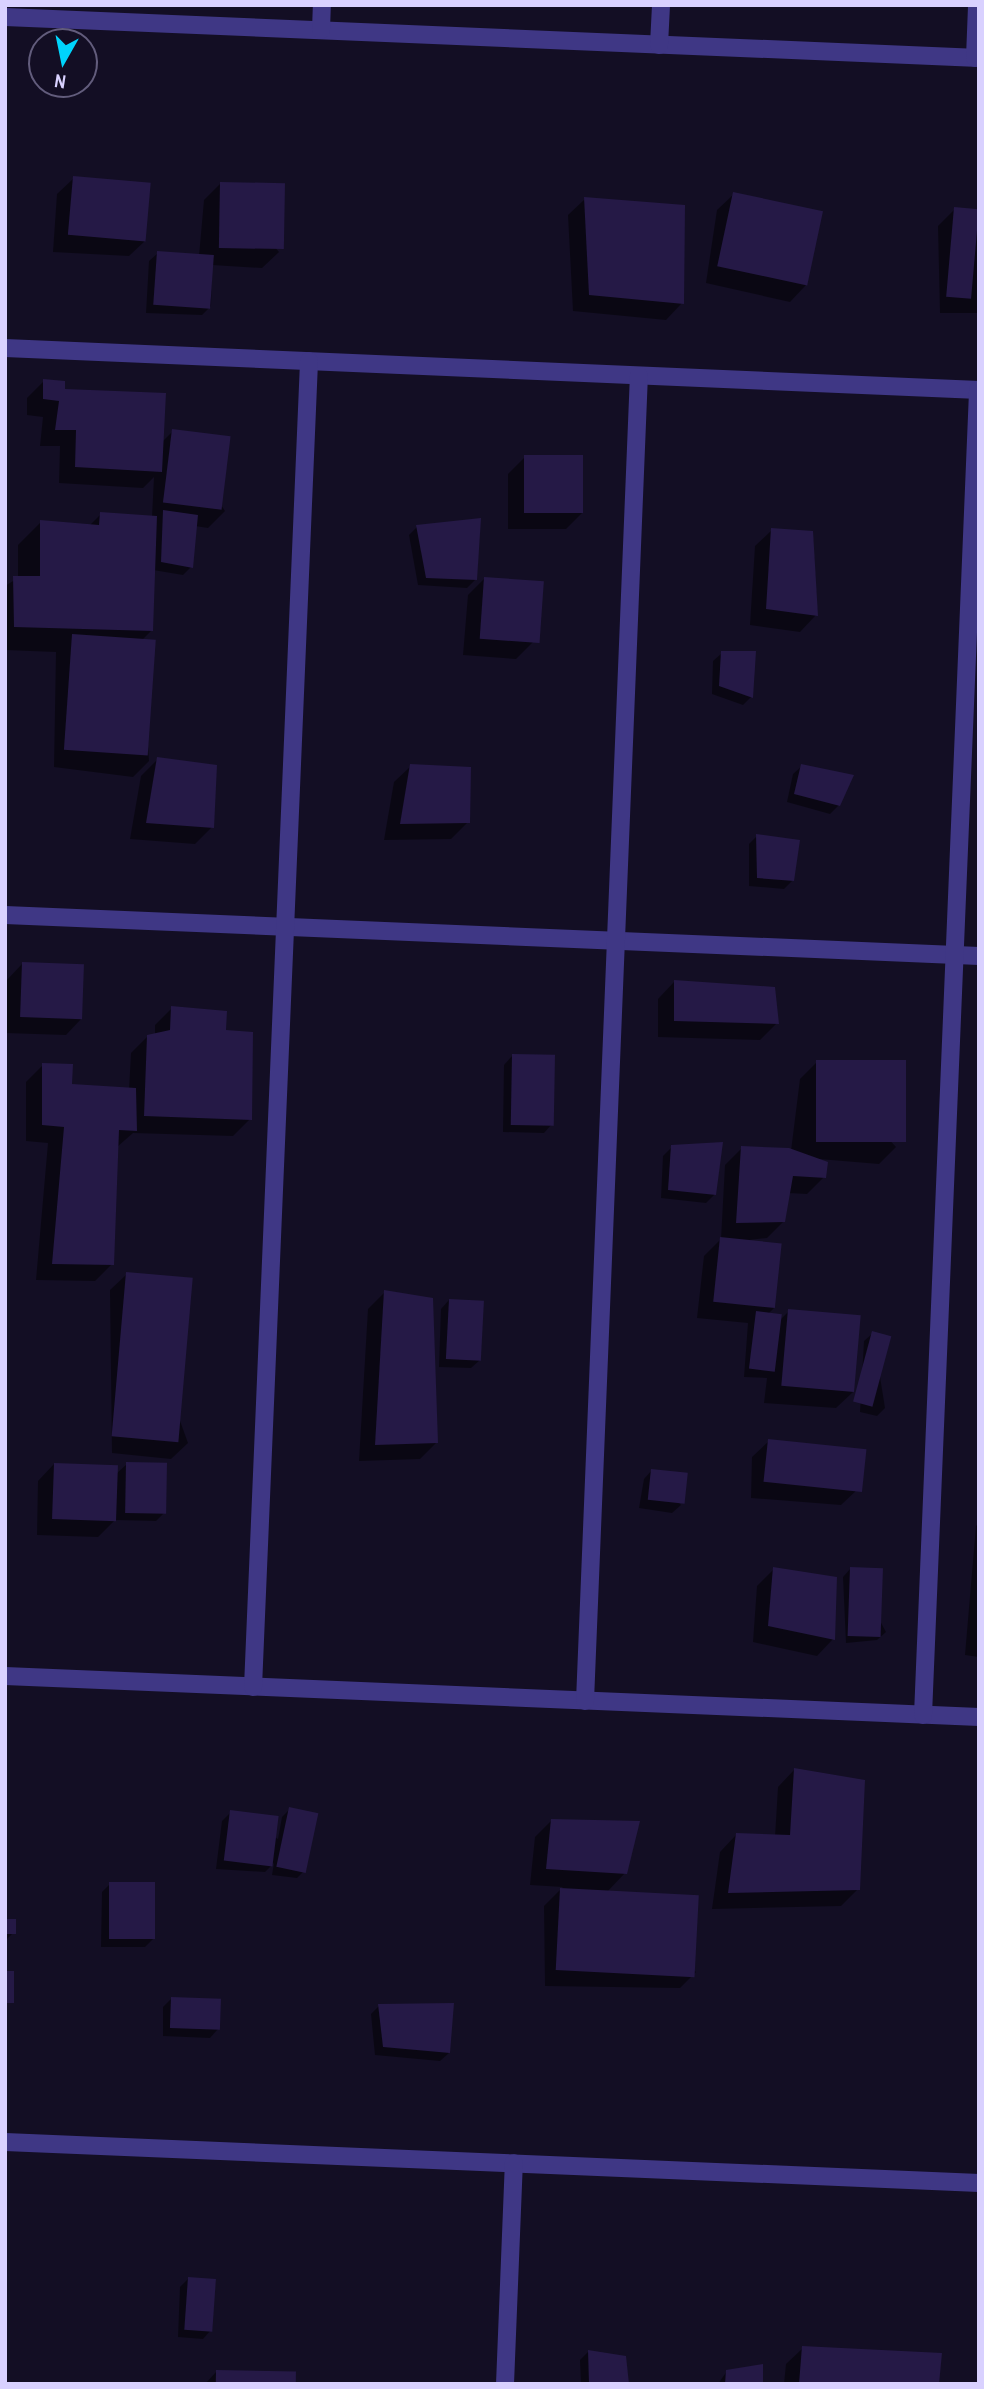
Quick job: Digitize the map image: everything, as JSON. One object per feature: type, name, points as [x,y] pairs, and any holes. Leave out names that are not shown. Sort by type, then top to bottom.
[{"type":"street","points":[[321,30],[322,5]]},
{"type":"street","points":[[659,45],[661,5]]},
{"type":"street","points":[[5,17],[977,58],[977,5]]},
{"type":"street","points":[[5,348],[978,390],[923,1715]]},
{"type":"street","points":[[253,1687],[309,361]]},
{"type":"street","points":[[585,1701],[639,376]]},
{"type":"street","points":[[5,915],[979,956]]},
{"type":"street","points":[[5,1676],[979,1717]]},
{"type":"street","points":[[5,2142],[979,2183]]},
{"type":"street","points":[[505,2384],[514,2163]]},
{"type":"building","points":[[73,176],[151,183],[146,242],[68,235]]},
{"type":"building","points":[[220,182],[285,183],[284,249],[219,248]]},
{"type":"building","points":[[733,192],[823,211],[807,285],[717,266]]},
{"type":"building","points":[[584,197],[685,205],[684,304],[589,295]]},
{"type":"building","points":[[954,207],[979,209],[971,299],[946,297]]},
{"type":"building","points":[[157,251],[214,255],[210,309],[153,305]]},
{"type":"building","points":[[43,379],[65,381],[65,389],[166,393],[162,472],[75,467],[76,430],[55,430],[59,401],[43,399]]},
{"type":"building","points":[[172,429],[231,436],[222,510],[163,502]]},
{"type":"building","points":[[524,455],[583,455],[583,513],[524,513]]},
{"type":"building","points":[[163,510],[198,515],[193,568],[161,562]]},
{"type":"building","points":[[100,512],[157,516],[153,631],[14,627],[13,576],[40,576],[40,520],[99,525]]},
{"type":"building","points":[[481,518],[477,580],[426,578],[416,525]]},
{"type":"building","points":[[771,528],[813,531],[818,616],[766,609]]},
{"type":"building","points":[[484,577],[544,581],[540,643],[480,639]]},
{"type":"building","points":[[72,634],[156,640],[148,756],[64,750]]},
{"type":"building","points":[[721,651],[756,651],[753,698],[719,686]]},
{"type":"building","points":[[157,757],[217,765],[214,828],[146,823]]},
{"type":"building","points":[[410,764],[471,767],[470,823],[400,824]]},
{"type":"building","points":[[801,764],[854,775],[840,806],[794,794]]},
{"type":"building","points":[[756,834],[800,840],[794,881],[757,878]]},
{"type":"building","points":[[22,962],[84,964],[82,1019],[20,1017]]},
{"type":"building","points":[[674,980],[775,987],[779,1024],[674,1021]]},
{"type":"building","points":[[171,1006],[227,1011],[226,1030],[253,1032],[252,1120],[144,1116],[147,1035],[170,1030]]},
{"type":"building","points":[[512,1054],[555,1055],[554,1126],[511,1125]]},
{"type":"building","points":[[816,1060],[906,1060],[906,1142],[816,1142]]},
{"type":"building","points":[[42,1063],[73,1064],[72,1084],[136,1088],[137,1131],[119,1130],[114,1265],[52,1264],[64,1127],[42,1125]]},
{"type":"building","points":[[723,1142],[716,1195],[668,1190],[671,1145]]},
{"type":"building","points":[[741,1146],[789,1148],[828,1162],[826,1178],[793,1176],[785,1222],[736,1223]]},
{"type":"building","points":[[720,1237],[782,1243],[775,1308],[713,1302]]},
{"type":"building","points":[[126,1272],[193,1278],[178,1442],[112,1436]]},
{"type":"building","points":[[384,1290],[433,1298],[438,1443],[375,1445]]},
{"type":"building","points":[[449,1299],[484,1301],[481,1361],[446,1359]]},
{"type":"building","points":[[788,1309],[861,1315],[854,1392],[781,1386]]},
{"type":"building","points":[[756,1311],[782,1314],[775,1372],[749,1369]]},
{"type":"building","points":[[872,1331],[891,1336],[872,1407],[853,1402]]},
{"type":"building","points":[[768,1439],[866,1449],[862,1492],[764,1482]]},
{"type":"building","points":[[126,1462],[167,1463],[166,1514],[125,1513]]},
{"type":"building","points":[[54,1463],[118,1465],[116,1521],[52,1519]]},
{"type":"building","points":[[651,1469],[688,1473],[685,1504],[648,1500]]},
{"type":"building","points":[[773,1567],[837,1577],[835,1640],[768,1626]]},
{"type":"building","points":[[850,1567],[883,1568],[881,1637],[848,1636]]},
{"type":"building","points":[[794,1768],[865,1780],[860,1890],[728,1893],[736,1833],[790,1835]]},
{"type":"building","points":[[289,1807],[318,1813],[306,1873],[276,1867]]},
{"type":"building","points":[[230,1810],[279,1816],[272,1867],[224,1861]]},
{"type":"building","points":[[551,1819],[640,1821],[627,1874],[546,1869]]},
{"type":"building","points":[[109,1882],[155,1882],[155,1939],[109,1939]]},
{"type":"building","points":[[560,1888],[699,1895],[695,1977],[556,1970]]},
{"type":"building","points":[[5,1919],[16,1919],[16,1934],[5,1934]]},
{"type":"building","points":[[5,1971],[14,1971],[14,2003],[5,2003]]},
{"type":"building","points":[[171,1997],[221,1999],[220,2030],[170,2028]]},
{"type":"building","points":[[454,2003],[450,2053],[383,2047],[378,2004]]},
{"type":"building","points":[[188,2277],[216,2279],[212,2332],[184,2330]]},
{"type":"building","points":[[802,2346],[942,2353],[939,2384],[799,2384]]},
{"type":"building","points":[[588,2350],[626,2356],[629,2384],[589,2384]]},
{"type":"building","points":[[763,2364],[763,2384],[725,2384],[726,2370]]},
{"type":"building","points":[[216,2370],[296,2371],[296,2384],[216,2384]]}]
